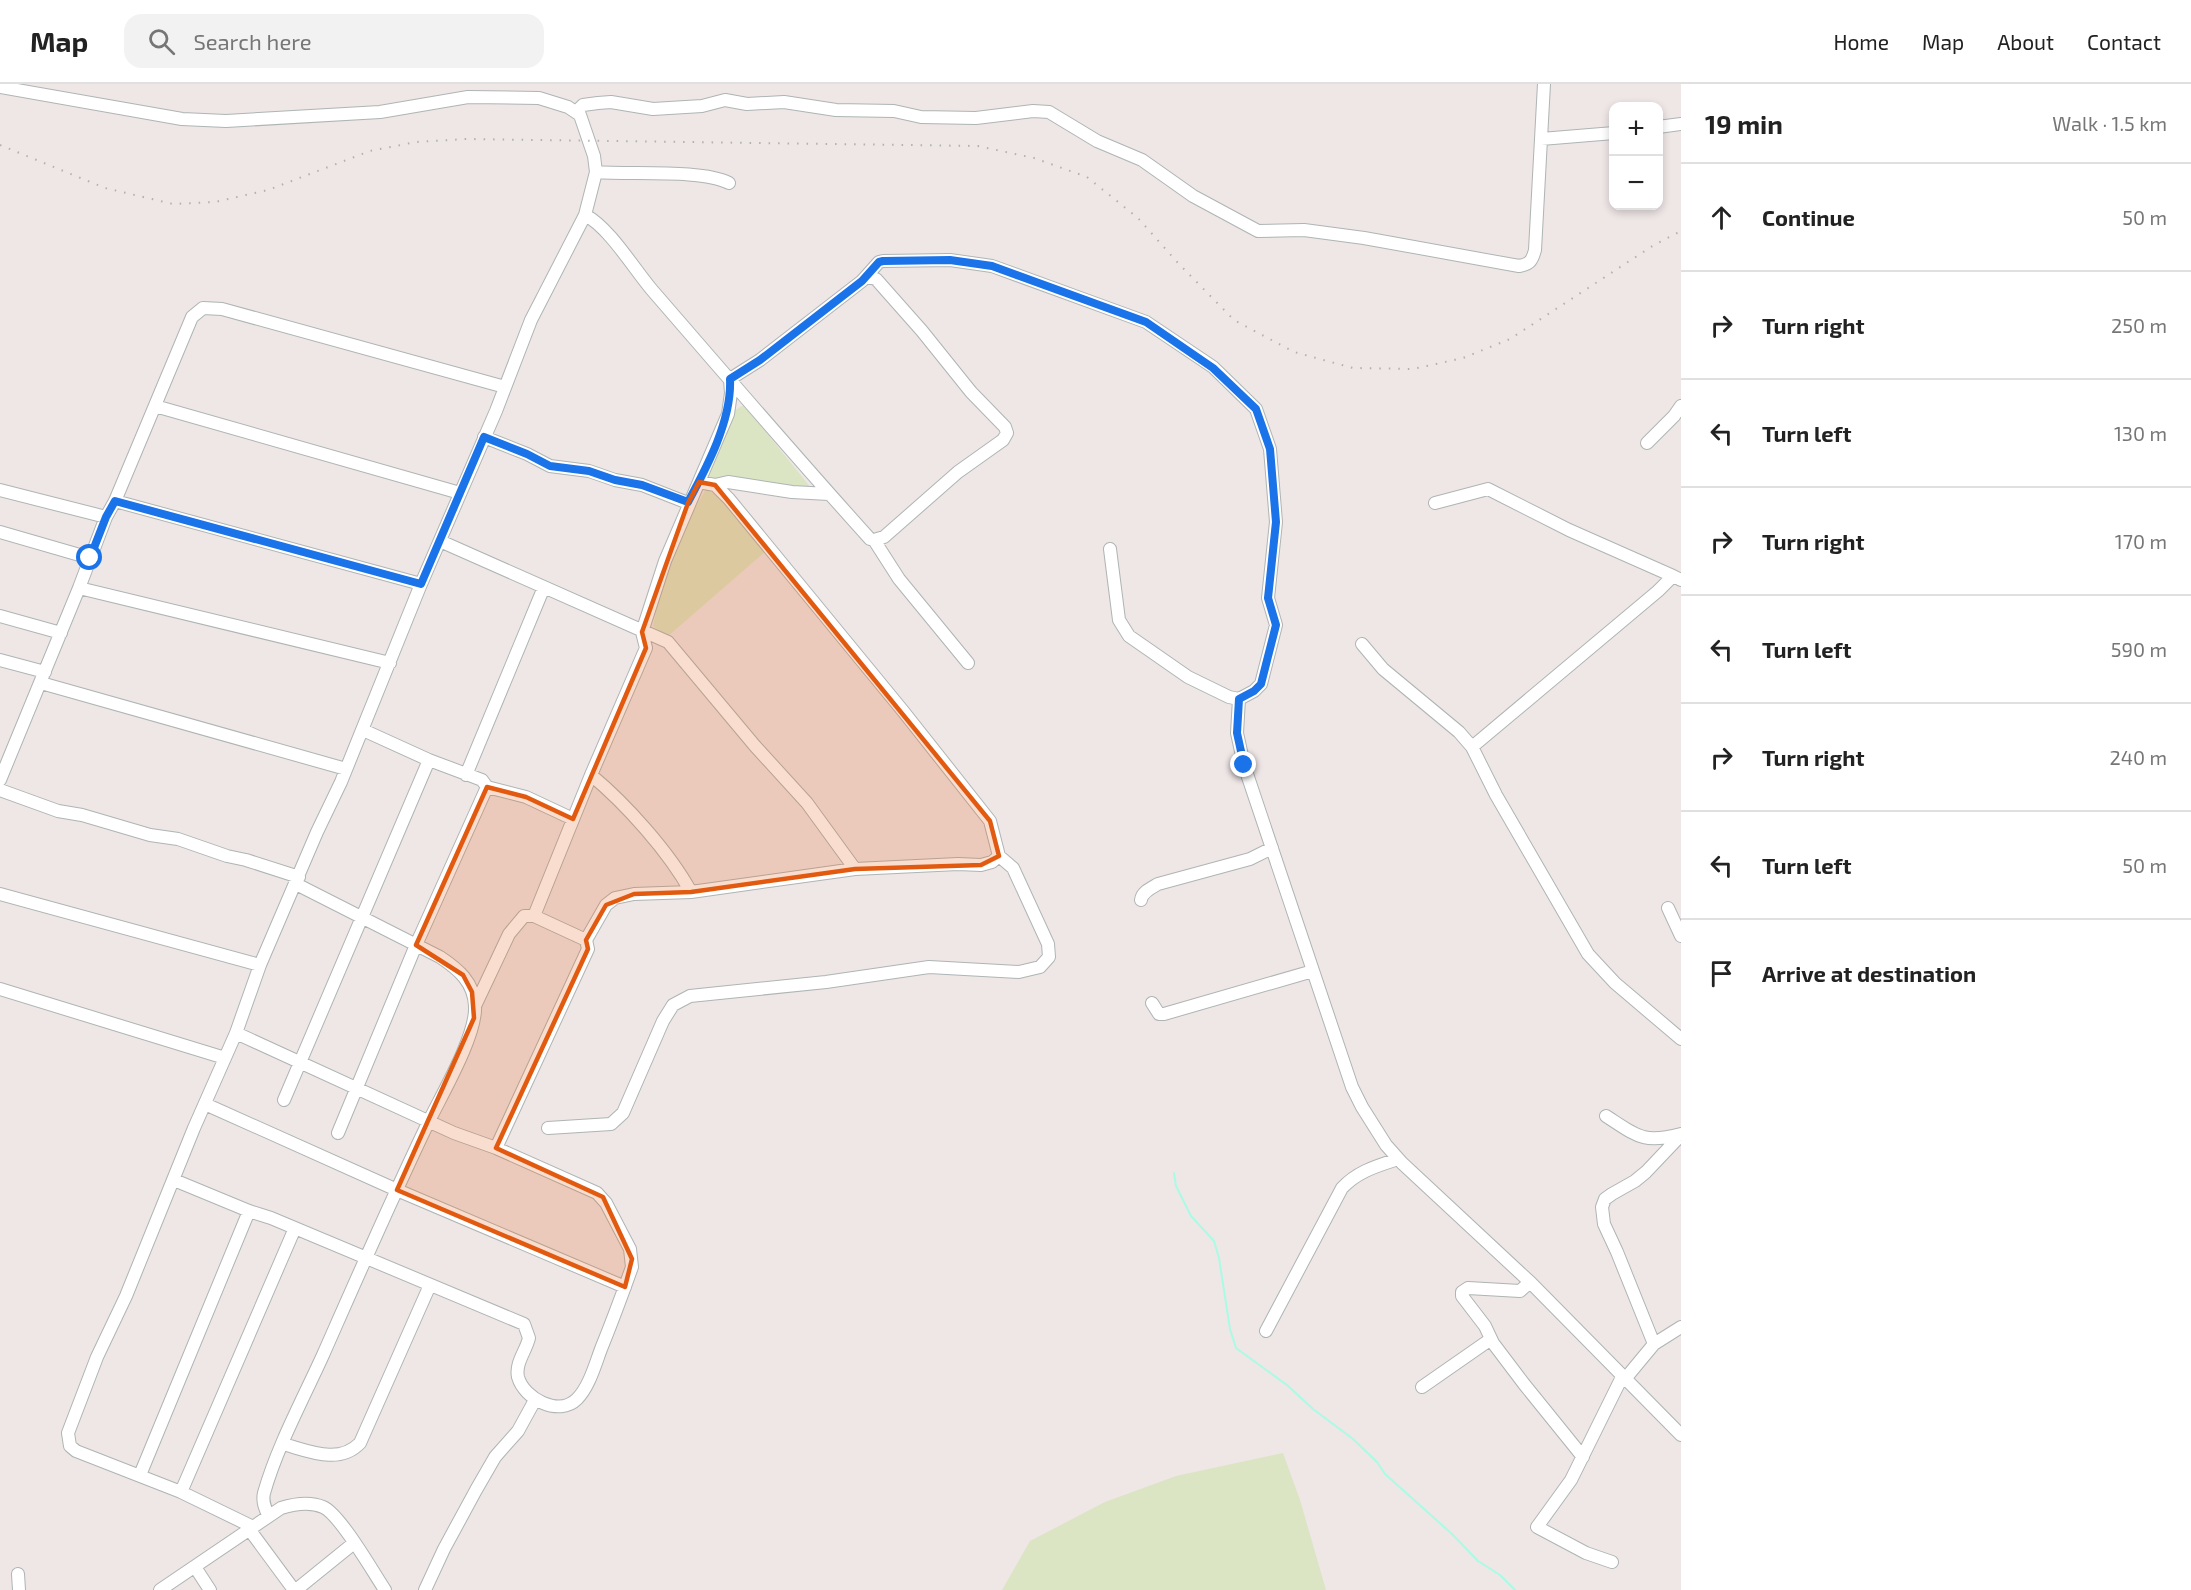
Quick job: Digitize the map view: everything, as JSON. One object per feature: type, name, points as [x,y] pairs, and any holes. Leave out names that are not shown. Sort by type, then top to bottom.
[{"type":"street","points":[[576,112],[583,105],[598,103],[611,102],[652,109],[702,106],[725,100],[747,104],[784,102],[836,110],[894,111],[921,117],[976,118],[1034,111],[1049,112],[1097,141],[1142,160],[1193,196],[1258,231],[1304,230],[1364,238],[1519,266],[1528,264],[1533,259],[1535,250],[1544,84]]},
{"type":"street","points":[[0,87],[182,118],[225,121],[380,112],[468,97],[539,98],[568,106],[576,112],[584,123],[594,156],[596,172],[585,215],[531,320],[363,730],[260,965],[236,1033],[126,1296],[97,1357],[68,1433],[70,1446],[76,1451],[181,1492],[250,1528],[295,1590],[354,1543]]},
{"type":"street","points":[[1663,126],[1681,124]]},
{"type":"street","points":[[1541,139],[1609,133]]},
{"type":"street","points":[[596,172],[676,174],[718,178],[729,183]]},
{"type":"street","points":[[585,215],[602,228],[639,275],[829,494],[870,539],[874,540],[899,579],[968,663]]},
{"type":"street","points":[[730,379],[760,360],[867,277],[879,262],[892,260],[950,260],[992,266],[1146,322],[1213,368],[1256,409],[1270,449],[1276,522],[1268,598],[1276,625],[1261,684],[1254,691],[1239,699],[1229,697],[1188,677],[1129,636],[1119,620],[1110,549]]},
{"type":"street","points":[[867,277],[876,279],[971,393],[1005,428],[1006,433],[1003,440],[958,472],[884,537],[874,540]]},
{"type":"street","points":[[0,780],[4,761],[43,678],[106,517],[115,501],[192,317],[203,308],[222,309],[505,387]]},
{"type":"street","points":[[534,916],[646,648],[642,632],[664,561],[728,414],[730,379]]},
{"type":"street","points":[[155,406],[460,493]]},
{"type":"street","points":[[1647,443],[1681,406]]},
{"type":"street","points":[[484,437],[550,466],[589,471],[615,480],[642,485],[688,502]]},
{"type":"street","points":[[699,482],[715,485],[728,482],[792,492],[829,494]]},
{"type":"street","points":[[548,1128],[611,1124],[623,1113],[663,1021],[673,1005],[690,996],[826,982],[929,967],[1019,972],[1040,968],[1049,957],[1048,944],[1013,868],[999,856],[990,821],[903,711],[729,499],[715,485]]},
{"type":"street","points":[[1435,503],[1488,489],[1569,530],[1677,578]]},
{"type":"street","points":[[0,490],[106,517]]},
{"type":"street","points":[[115,501],[421,584]]},
{"type":"street","points":[[0,532],[90,558]]},
{"type":"street","points":[[440,541],[668,642],[755,746],[807,803],[855,869]]},
{"type":"street","points":[[1472,747],[1658,591],[1677,578]]},
{"type":"street","points":[[466,775],[544,587]]},
{"type":"street","points":[[79,588],[390,663]]},
{"type":"street","points":[[0,616],[61,633]]},
{"type":"street","points":[[1362,644],[1383,669],[1458,732],[1472,747],[1496,795],[1588,954],[1615,983],[1681,1039]]},
{"type":"street","points":[[0,660],[43,678],[346,770]]},
{"type":"street","points":[[1239,699],[1237,733],[1242,754],[1352,1087],[1374,1127],[1398,1159],[1530,1282],[1681,1435]]},
{"type":"street","points":[[363,730],[429,760],[482,780],[487,787],[526,797],[573,819]]},
{"type":"street","points":[[284,1100],[429,760]]},
{"type":"street","points":[[591,775],[617,797],[682,876],[691,892]]},
{"type":"street","points":[[338,1133],[416,945],[487,787]]},
{"type":"street","points":[[0,790],[58,811],[82,815],[145,834],[178,839],[246,860],[298,881],[440,957],[464,975],[472,992],[475,1006]]},
{"type":"street","points":[[1141,900],[1148,890],[1158,884],[1250,859],[1272,848]]},
{"type":"street","points":[[496,1148],[588,949],[586,940],[606,905],[615,898],[634,894],[691,892],[855,869],[958,864],[981,866],[992,862],[999,856]]},
{"type":"street","points":[[0,894],[260,965]]},
{"type":"street","points":[[1668,908],[1681,936]]},
{"type":"street","points":[[268,1515],[264,1505],[264,1494],[283,1444],[397,1190],[452,1076],[469,1035],[475,1006],[513,929],[524,916],[534,916],[586,940]]},
{"type":"street","points":[[1152,1003],[1159,1014],[1164,1014],[1313,970]]},
{"type":"street","points":[[0,989],[225,1058]]},
{"type":"street","points":[[174,1180],[524,1324],[529,1338],[519,1362],[518,1377],[528,1394],[535,1400],[555,1406],[564,1406],[578,1398],[591,1375],[632,1268],[630,1249],[603,1197],[236,1033]]},
{"type":"street","points":[[205,1104],[397,1190],[625,1287]]},
{"type":"street","points":[[1606,1116],[1637,1136],[1649,1139],[1662,1139],[1681,1134]]},
{"type":"street","points":[[1654,1344],[1604,1224],[1602,1207],[1605,1199],[1646,1172],[1681,1134]]},
{"type":"street","points":[[1266,1331],[1342,1188],[1361,1172],[1398,1159]]},
{"type":"street","points":[[141,1475],[249,1211]]},
{"type":"street","points":[[181,1492],[295,1228]]},
{"type":"street","points":[[1530,1282],[1520,1291],[1468,1288],[1462,1292],[1464,1300],[1485,1326],[1491,1339],[1583,1457]]},
{"type":"street","points":[[283,1444],[333,1456],[352,1450],[360,1443],[430,1285]]},
{"type":"street","points":[[1612,1562],[1586,1553],[1537,1527],[1571,1480],[1624,1378],[1654,1344],[1681,1327]]},
{"type":"street","points":[[1422,1388],[1491,1339]]},
{"type":"street","points":[[425,1590],[476,1490],[501,1449],[518,1431],[535,1400]]},
{"type":"street","points":[[160,1590],[268,1515],[293,1504],[324,1507],[336,1516],[385,1590]]},
{"type":"street","points":[[195,1567],[210,1590]]},
{"type":"street","points":[[18,1574],[19,1590]]},
{"type":"highlighted area","points":[[699,482],[715,485],[990,821],[999,856],[981,865],[855,869],[691,892],[634,894],[606,905],[586,940],[588,949],[496,1148],[603,1197],[632,1259],[625,1287],[397,1190],[474,1018],[472,992],[463,975],[416,945],[487,787],[526,797],[573,819],[646,648],[642,632],[688,503]]},
{"type":"green space","points":[[744,405],[812,489],[706,479],[735,410]]},
{"type":"green space","points":[[706,489],[724,501],[765,552],[667,637],[653,626],[661,586],[685,526]]},
{"type":"green space","points":[[1283,1453],[1300,1500],[1326,1590],[1002,1590],[1030,1541],[1105,1502],[1176,1476]]},
{"type":"waterway","points":[[1174,1173],[1176,1186],[1191,1216],[1214,1241],[1219,1258],[1230,1329],[1236,1348],[1287,1385],[1313,1409],[1353,1439],[1377,1462],[1385,1474],[1452,1534],[1478,1561],[1500,1575],[1515,1590]]},
{"type":"railway","points":[[0,145],[105,188],[173,204],[215,202],[268,190],[370,151],[416,142],[466,139],[978,146],[1034,158],[1087,177],[1138,218],[1234,320],[1294,352],[1353,368],[1413,369],[1463,358],[1510,339],[1654,245],[1681,231]]},
{"type":"route","points":[[90,558],[106,517],[115,501],[421,584],[484,437],[550,466],[589,471],[615,480],[642,485],[688,502],[728,414],[730,379],[760,360],[862,281],[879,262],[892,260],[971,262],[992,266],[1146,322],[1213,368],[1256,409],[1270,449],[1276,522],[1268,598],[1276,625],[1261,684],[1254,691],[1239,699],[1237,733],[1244,765]]}]
